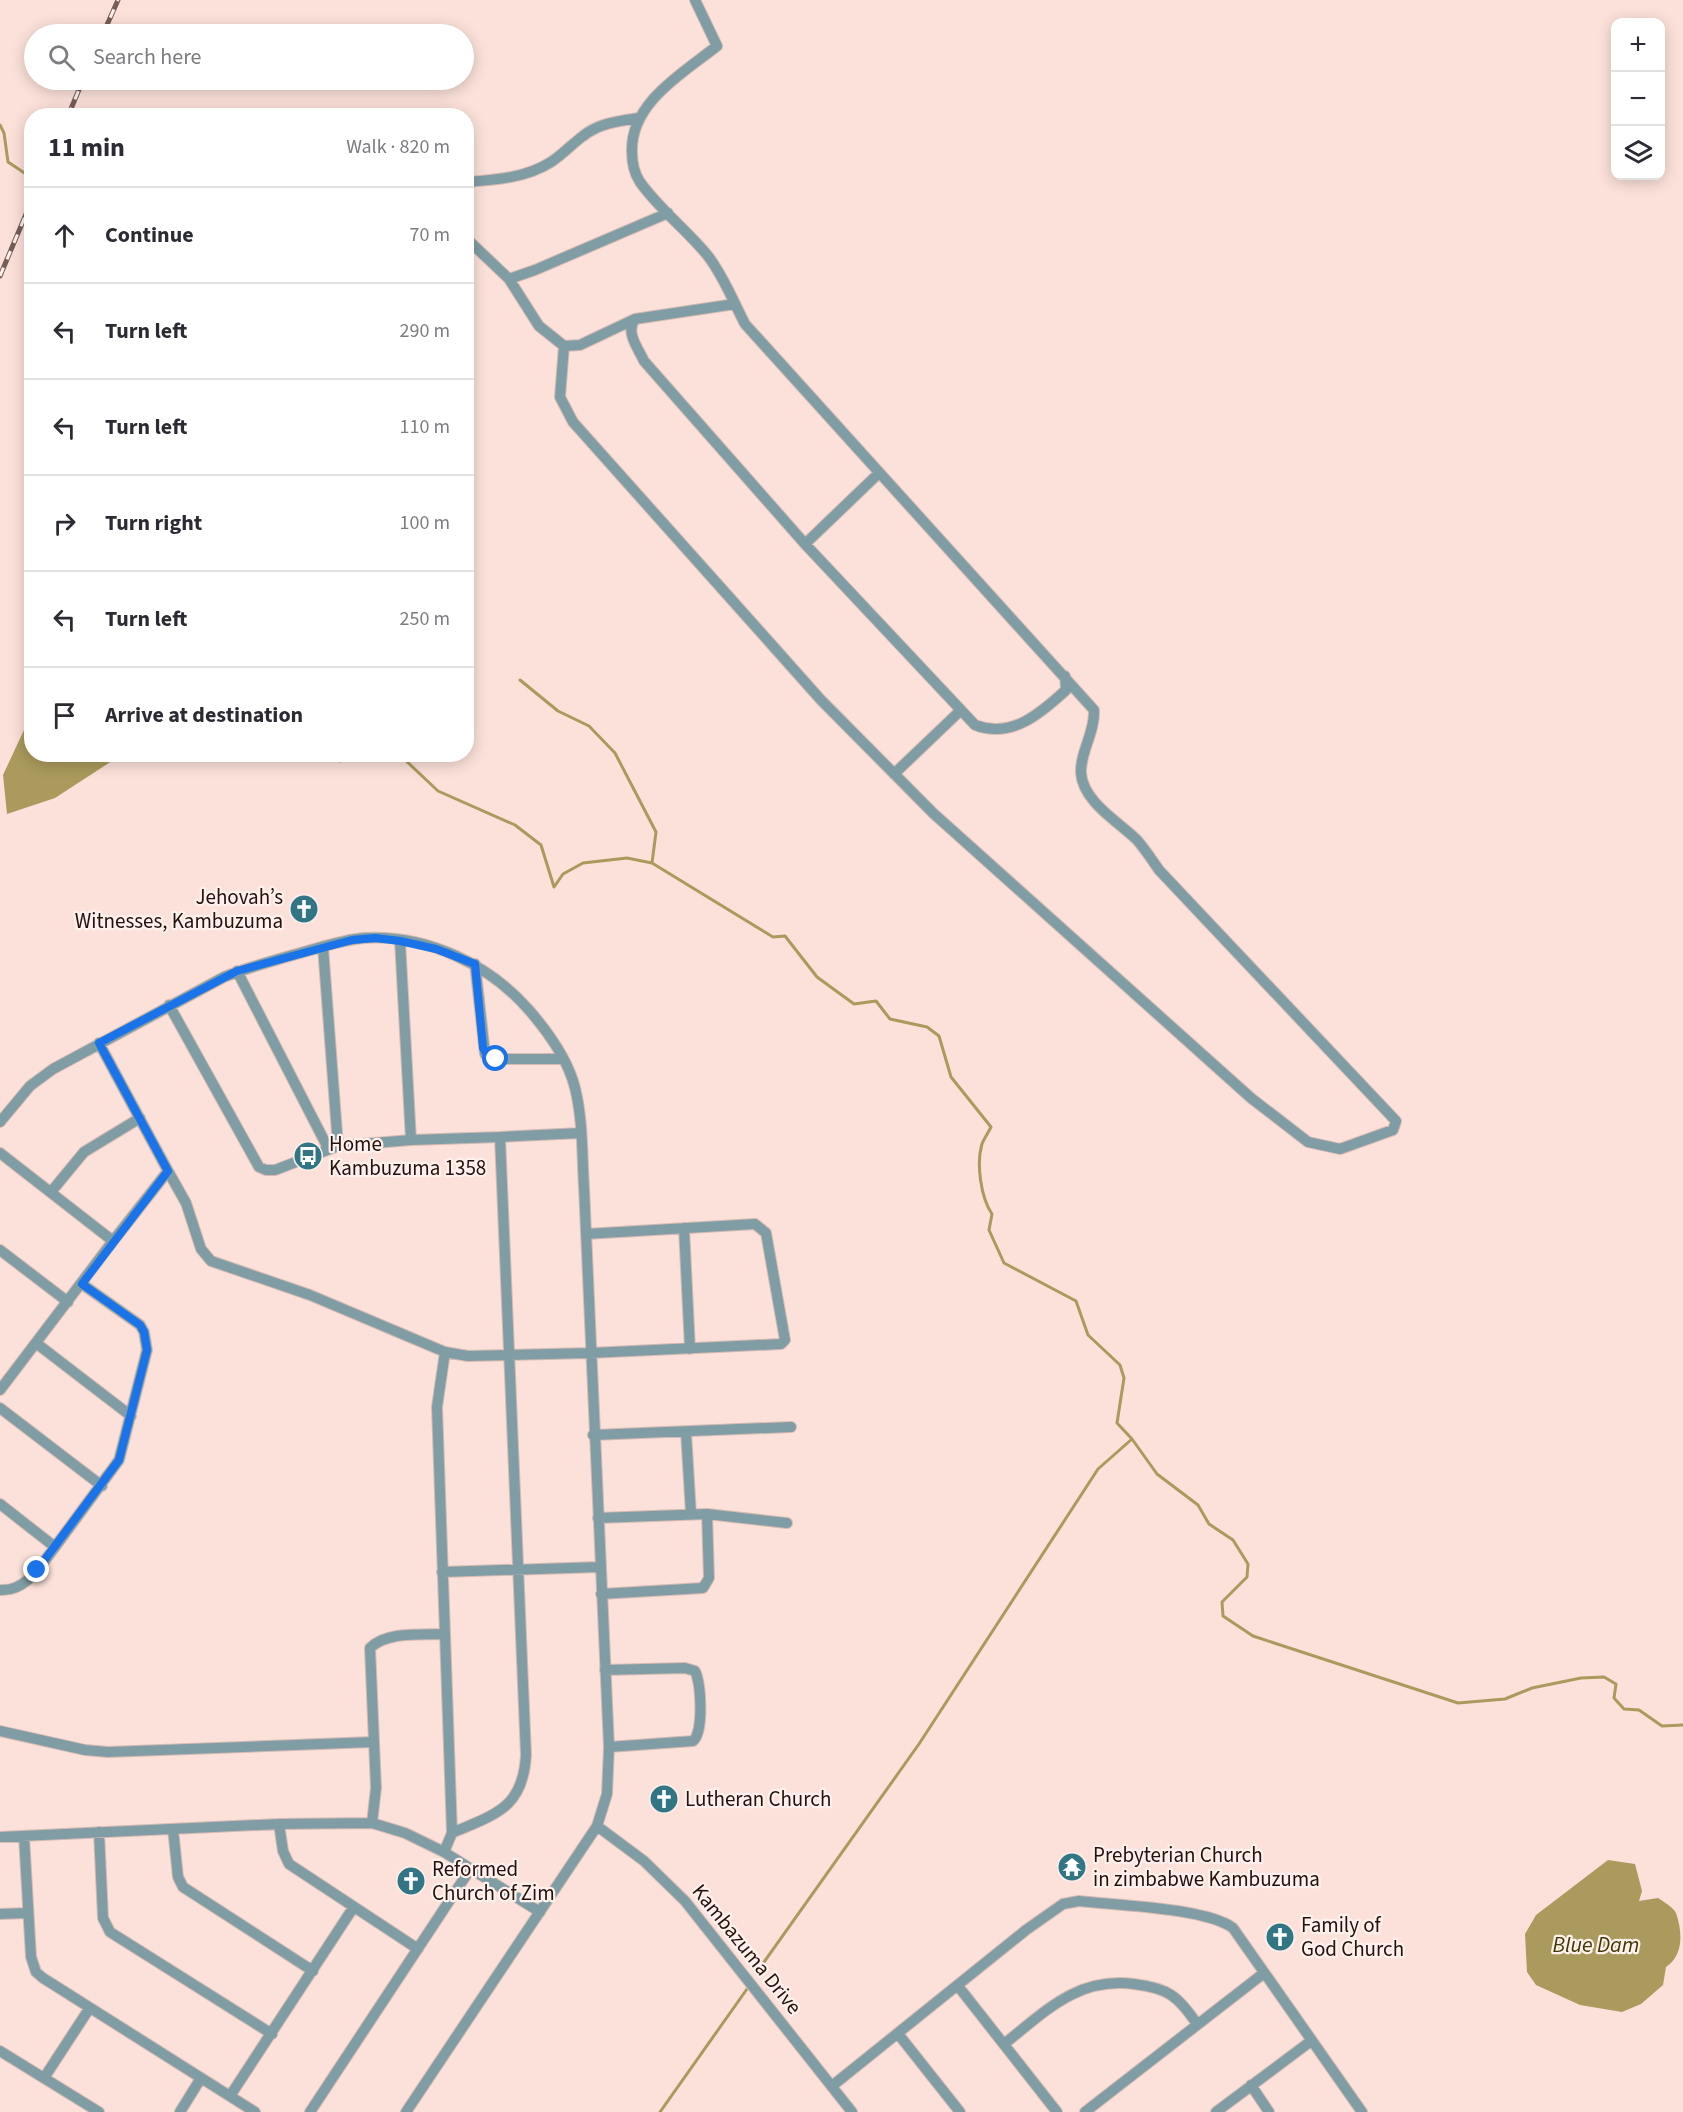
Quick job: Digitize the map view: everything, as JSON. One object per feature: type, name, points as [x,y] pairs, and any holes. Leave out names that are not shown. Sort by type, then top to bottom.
[{"type":"street","points":[[564,346],[560,397],[573,422],[821,700],[933,813],[1251,1098],[1308,1142],[1340,1149],[1393,1130],[1395,1121],[1159,870],[1138,842],[1095,802],[1081,773],[1095,726],[1094,710],[745,324],[725,280],[707,256],[638,180],[632,162],[631,138],[639,118],[658,93],[717,46],[695,0]]},
{"type":"street","points":[[474,181],[519,176],[551,162],[585,134],[599,126],[639,118]]},
{"type":"street","points":[[509,279],[668,213]]},
{"type":"street","points":[[474,246],[509,279],[539,326],[564,346],[580,345],[636,319],[735,304]]},
{"type":"street","points":[[636,319],[631,324],[631,331],[644,361],[805,544],[975,725],[989,731],[1004,730],[1028,721],[1066,690],[1065,676]]},
{"type":"street","points":[[805,544],[879,473]]},
{"type":"street","points":[[894,774],[961,710]]},
{"type":"street","points":[[0,1122],[40,1077],[169,1005],[237,971],[363,938],[400,941],[436,949],[475,964],[520,1000],[563,1059],[575,1087],[581,1133],[586,1234],[593,1435],[609,1747],[607,1794],[597,1826],[406,2112]]},
{"type":"street","points":[[400,941],[411,1140]]},
{"type":"street","points":[[323,947],[333,1147]]},
{"type":"street","points":[[475,964],[485,1054],[496,1059],[563,1059]]},
{"type":"street","points":[[237,971],[333,1147]]},
{"type":"street","points":[[169,1005],[259,1167],[266,1170],[274,1170],[333,1147],[411,1140],[581,1133]]},
{"type":"street","points":[[99,1043],[186,1203],[201,1249],[211,1261],[320,1299],[445,1352],[468,1356],[781,1344],[785,1340],[766,1233],[755,1224],[586,1234]]},
{"type":"street","points":[[51,1192],[84,1152],[140,1118]]},
{"type":"street","points":[[452,1833],[503,1809],[518,1794],[523,1780],[526,1755],[500,1137]]},
{"type":"street","points":[[0,1153],[113,1242]]},
{"type":"street","points":[[0,1390],[168,1171]]},
{"type":"street","points":[[684,1228],[690,1348]]},
{"type":"street","points":[[1,1254],[68,1302]]},
{"type":"street","points":[[0,1590],[12,1590],[21,1585],[55,1547],[102,1486],[123,1451],[147,1350],[144,1332],[135,1320],[82,1284]]},
{"type":"street","points":[[36,1343],[131,1416]]},
{"type":"street","points":[[444,1852],[452,1833],[437,1407],[445,1352]]},
{"type":"street","points":[[0,1408],[102,1486]]},
{"type":"street","points":[[593,1435],[791,1427]]},
{"type":"street","points":[[686,1432],[691,1514]]},
{"type":"street","points":[[0,1504],[55,1547]]},
{"type":"street","points":[[598,1518],[707,1514],[787,1523]]},
{"type":"street","points":[[601,1594],[703,1588],[709,1578],[707,1514]]},
{"type":"street","points":[[442,1572],[600,1567]]},
{"type":"street","points":[[372,1823],[376,1788],[370,1648],[375,1643],[389,1637],[444,1634]]},
{"type":"street","points":[[605,1670],[684,1668],[695,1671],[700,1725],[698,1737],[693,1741],[609,1747]]},
{"type":"street","points":[[0,1731],[85,1750],[108,1752],[373,1742]]},
{"type":"street","points":[[0,1837],[279,1824],[372,1823],[405,1833],[444,1852],[540,1912]]},
{"type":"street","points":[[279,1824],[282,1851],[289,1864],[418,1949]]},
{"type":"street","name":"Kambazuma Drive","points":[[597,1826],[644,1861],[685,1901],[852,2112]]},
{"type":"street","points":[[173,1829],[178,1877],[183,1887],[313,1971]]},
{"type":"street","points":[[99,1832],[103,1918],[110,1932],[272,2034]]},
{"type":"street","points":[[24,1836],[31,1956],[36,1972],[89,2009],[255,2112]]},
{"type":"street","points":[[310,2112],[471,1868]]},
{"type":"street","points":[[832,2086],[899,2035],[1052,1910],[1063,1904],[1079,1901],[1189,1914],[1225,1922],[1233,1928],[1362,2112]]},
{"type":"street","points":[[230,2096],[353,1908]]},
{"type":"street","points":[[0,1914],[28,1913]]},
{"type":"street","points":[[1085,2112],[1264,1973]]},
{"type":"street","points":[[1004,2044],[1049,2009],[1092,1984],[1118,1982],[1165,1990],[1178,1998],[1197,2024]]},
{"type":"street","points":[[958,1986],[1057,2112]]},
{"type":"street","points":[[44,2078],[89,2009]]},
{"type":"street","points":[[899,2035],[960,2112]]},
{"type":"street","points":[[1216,2112],[1311,2041]]},
{"type":"street","points":[[0,2051],[99,2112]]},
{"type":"street","points":[[180,2112],[201,2078]]},
{"type":"street","points":[[1251,2085],[1269,2112]]},
{"type":"water","points":[[24,730],[24,762],[110,762],[55,798],[7,814],[3,775]]},
{"type":"water","name":"Blue Dam","points":[[1608,1860],[1635,1864],[1642,1891],[1639,1901],[1658,1898],[1666,1903],[1676,1913],[1680,1928],[1680,1943],[1676,1957],[1666,1967],[1663,1985],[1641,2004],[1622,2012],[1580,2005],[1536,1985],[1527,1972],[1525,1934],[1536,1915]]},
{"type":"waterway","points":[[0,125],[4,133],[8,162],[24,173]]},
{"type":"waterway","points":[[520,680],[558,711],[589,726],[615,753],[656,832],[652,863]]},
{"type":"waterway","points":[[407,762],[438,791],[515,825],[541,845],[554,887],[563,874],[583,863],[627,858],[652,863],[773,937],[785,936],[817,977],[854,1004],[876,1001],[890,1019],[927,1027],[939,1036],[951,1077],[991,1127],[982,1144],[979,1161],[982,1190],[992,1214],[989,1230],[1004,1263],[1076,1301],[1088,1335],[1120,1365],[1124,1378],[1117,1423],[1132,1439],[1157,1474],[1198,1505],[1209,1524],[1233,1540],[1248,1564],[1247,1577],[1222,1602],[1223,1616],[1253,1636],[1458,1703],[1505,1699],[1532,1688],[1581,1678],[1604,1677],[1616,1684],[1614,1698],[1624,1709],[1639,1710],[1662,1726],[1683,1725]]},
{"type":"waterway","points":[[757,1972],[919,1744],[1098,1469],[1132,1439]]},
{"type":"waterway","points":[[660,2112],[747,1989]]},
{"type":"railway","points":[[107,24],[118,0]]},
{"type":"railway","points":[[71,108],[79,90]]},
{"type":"railway","points":[[0,276],[24,219]]},
{"type":"place","name":"Jehovah’s Witnesses, Kambuzuma","points":[[304,909]]},
{"type":"place","name":"Home Kambuzuma 1358","points":[[308,1156]]},
{"type":"place","name":"Lutheran Church","points":[[664,1799]]},
{"type":"place","name":"Prebyterian Church in zimbabwe Kambuzuma","points":[[1072,1867]]},
{"type":"place","name":"Reformed Church of Zim","points":[[411,1881]]},
{"type":"place","name":"Family of God Church","points":[[1280,1937]]},
{"type":"route","points":[[37,1570],[102,1486],[119,1460],[147,1350],[144,1332],[140,1325],[82,1284],[168,1171],[99,1043],[237,971],[352,940],[375,938],[436,949],[475,964],[483,1048],[489,1058],[496,1059]]}]
